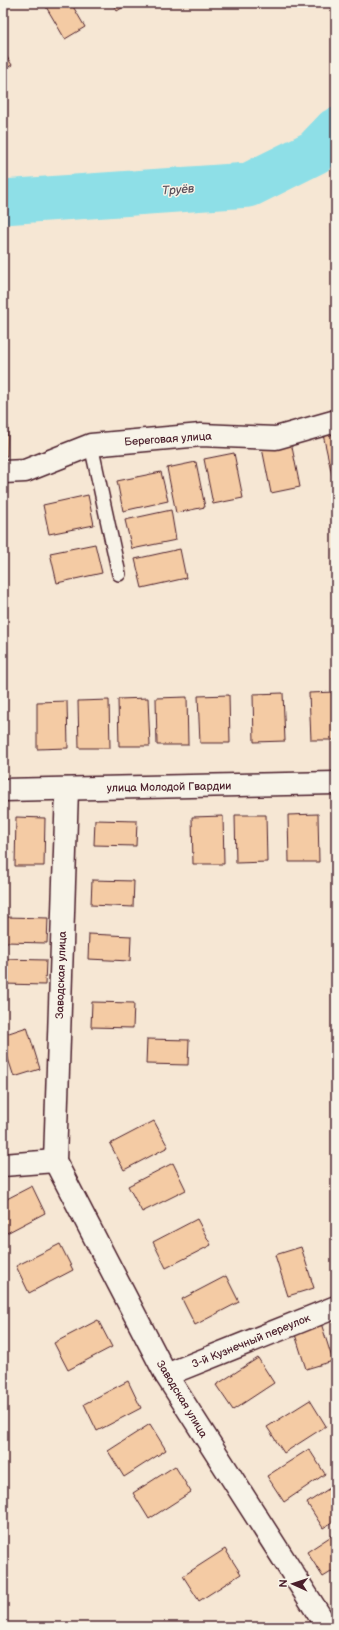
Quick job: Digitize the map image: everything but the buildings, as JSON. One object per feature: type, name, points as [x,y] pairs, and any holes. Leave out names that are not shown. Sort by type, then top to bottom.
[{"type":"street","name":"Береговая улица","points":[[3,472],[25,472],[91,445],[201,435],[276,438],[336,421]]},
{"type":"street","name":"улица Молодой Гвардии","points":[[3,790],[336,783]]},
{"type":"street","name":"Заводская улица","points":[[68,789],[55,1161],[166,1375],[326,1627]]},
{"type":"street","points":[[3,1166],[55,1161]]},
{"type":"street","name":"3-й Кузнечный переулок","points":[[166,1375],[336,1307]]},
{"type":"lane","points":[[91,445],[119,574]]},
{"type":"waterway","name":"Труёв","points":[[3,202],[249,185],[315,152],[336,130]]}]
